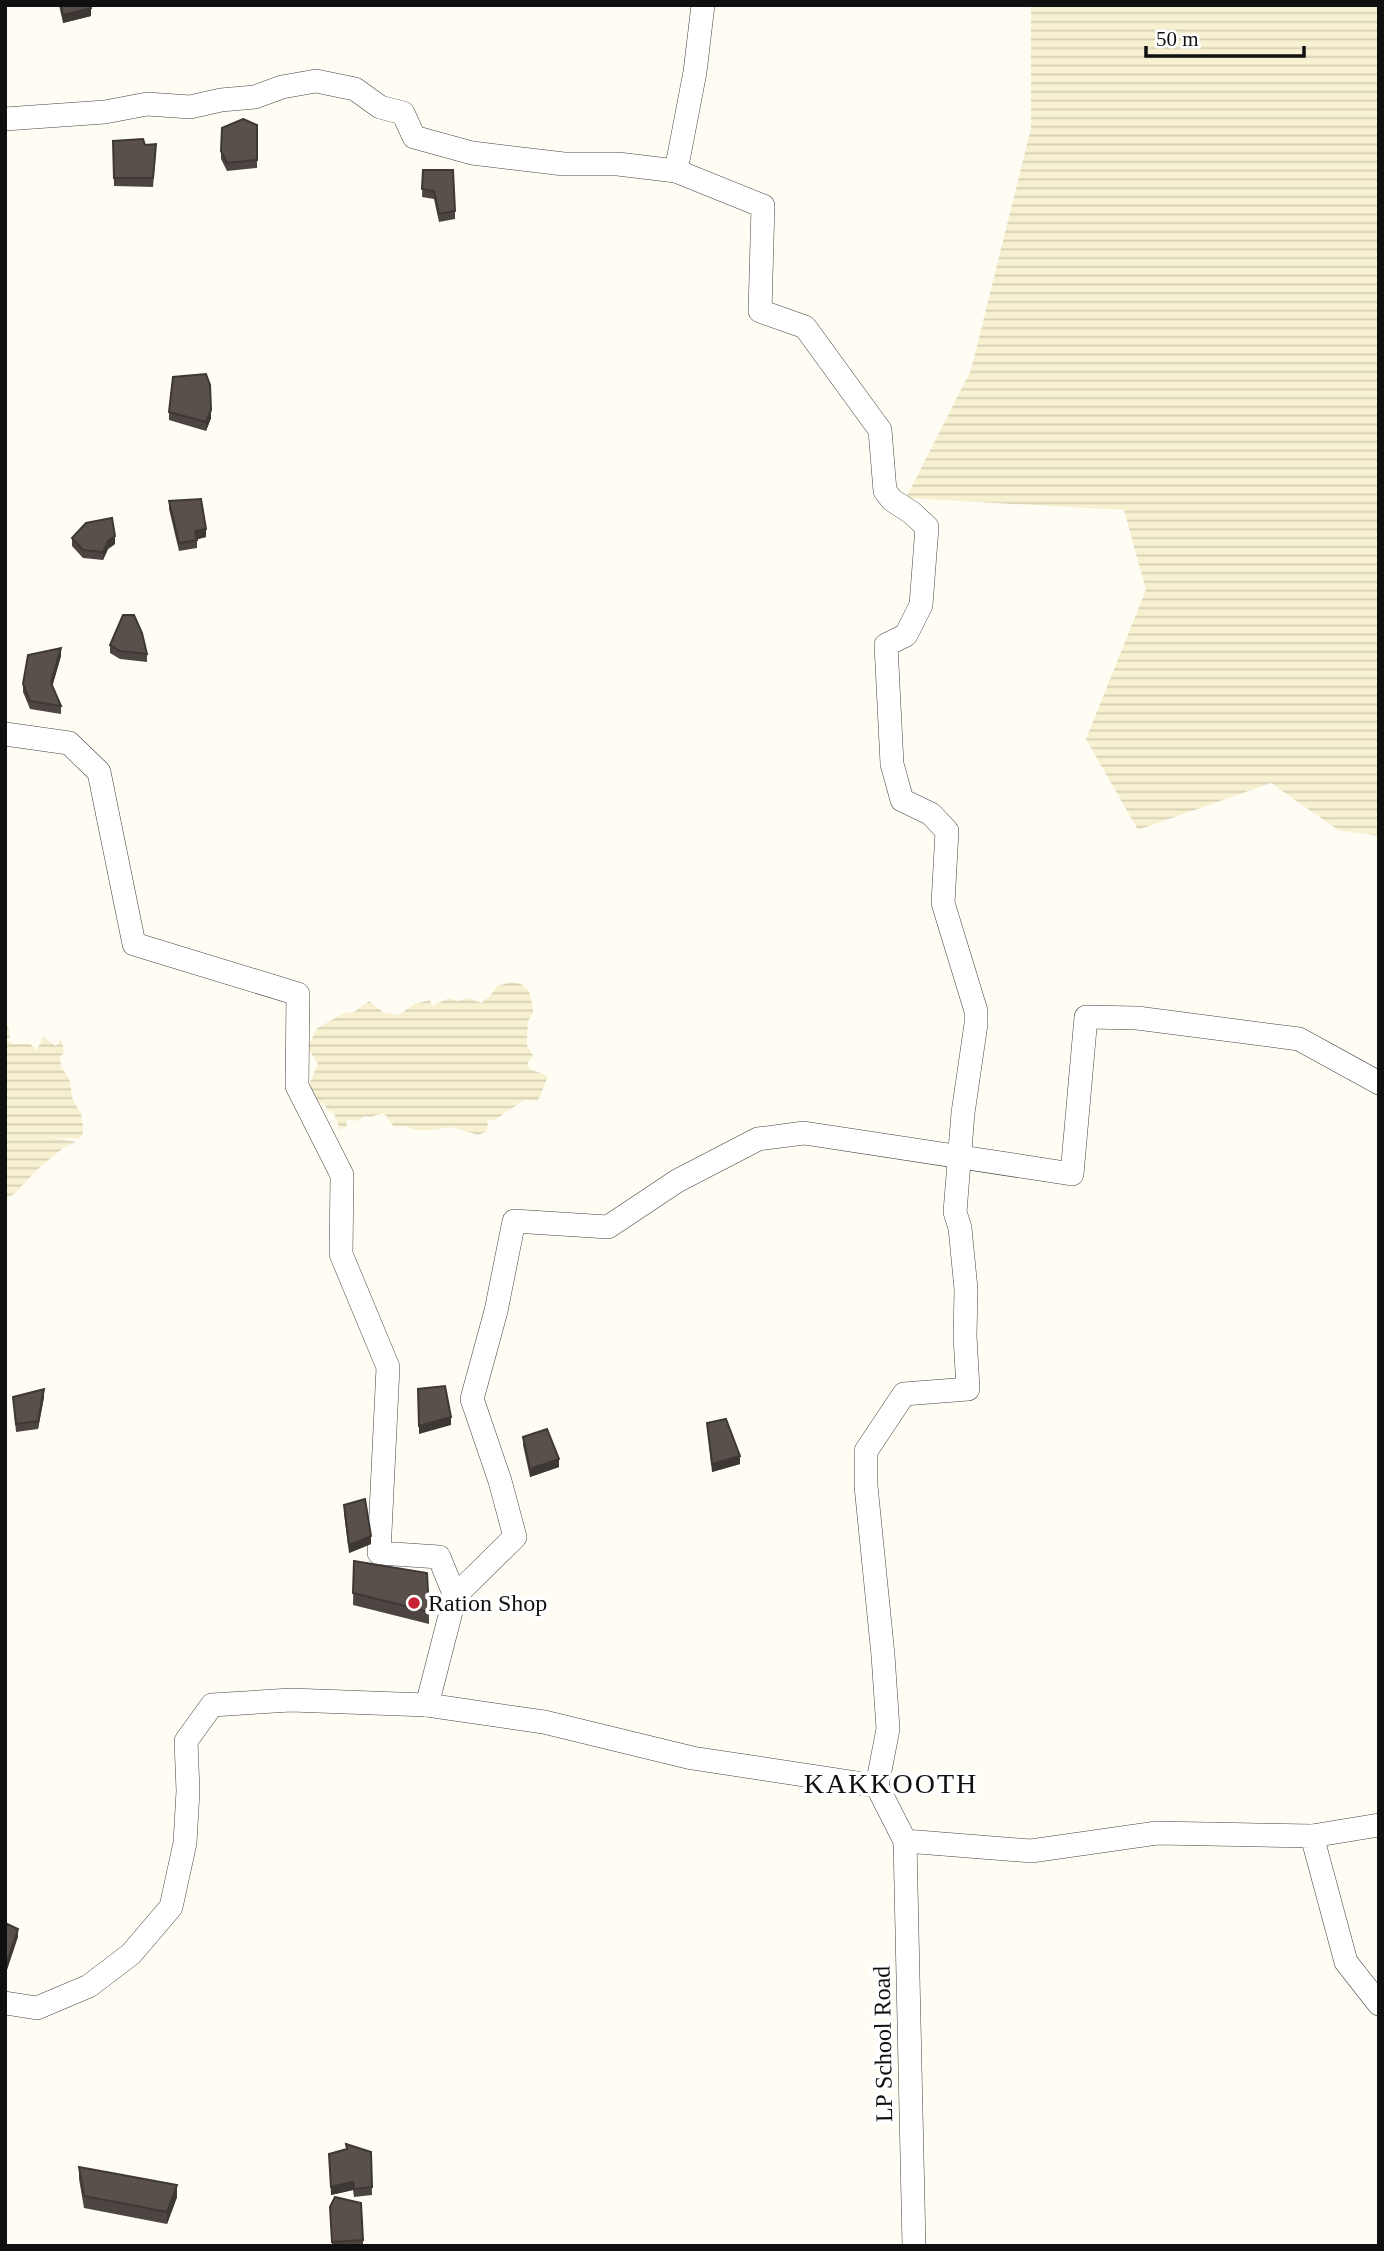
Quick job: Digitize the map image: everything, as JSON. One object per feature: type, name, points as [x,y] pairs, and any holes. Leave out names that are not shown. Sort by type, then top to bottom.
[{"type":"street","points":[[676,171],[695,72],[703,5]]},
{"type":"street","points":[[5,119],[105,112],[147,104],[190,107],[221,100],[255,97],[282,87],[316,81],[355,89],[380,107],[403,113],[414,137],[472,153],[564,164],[618,164],[676,171],[762,206],[760,311],[805,327],[880,430],[885,491],[892,500],[927,527],[921,605],[906,635],[886,645],[892,764],[902,800],[931,814],[947,831],[943,903],[976,1011],[954,1212],[960,1228],[966,1289],[968,1389],[904,1394],[866,1451],[866,1486],[888,1729],[877,1786],[905,1841],[1031,1851],[1157,1833],[1312,1836],[1379,1825]]},
{"type":"street","points":[[5,734],[69,743],[99,772],[134,944],[298,994],[298,1086],[342,1175],[341,1254],[388,1367],[379,1553],[439,1557],[455,1596]]},
{"type":"street","points":[[427,1705],[455,1596],[515,1537],[500,1481],[472,1399],[496,1311],[514,1221],[608,1227],[677,1181],[758,1139],[804,1133],[1072,1174],[1086,1017],[1137,1018],[1299,1039],[1379,1083]]},
{"type":"street","points":[[5,2003],[37,2008],[89,1986],[131,1954],[172,1907],[185,1843],[188,1791],[186,1741],[212,1706],[291,1700],[427,1705],[544,1722],[692,1758],[877,1786]]},
{"type":"street","points":[[1312,1836],[1346,1962],[1379,2004]]},
{"type":"street","name":"LP School Road","points":[[905,1841],[914,2246]]},
{"type":"shaded area","points":[[1031,5],[1379,5],[1379,836],[1338,830],[1271,783],[1138,830],[1086,739],[1146,590],[1124,510],[906,498],[971,370],[1031,128]]},
{"type":"shaded area","points":[[512,982],[521,984],[529,991],[533,1008],[528,1021],[527,1045],[533,1056],[527,1064],[530,1069],[548,1076],[538,1101],[524,1100],[496,1119],[487,1119],[488,1127],[485,1132],[478,1135],[451,1127],[416,1130],[403,1126],[394,1127],[384,1113],[365,1116],[357,1121],[346,1119],[347,1126],[340,1130],[332,1108],[332,1114],[323,1103],[316,1103],[307,1089],[318,1064],[308,1048],[316,1029],[344,1013],[354,1012],[369,1001],[383,1012],[399,1015],[414,1004],[430,1000],[432,1006],[449,998],[457,1001],[468,998],[481,1003],[497,986]]},
{"type":"shaded area","points":[[5,1023],[10,1037],[6,1040],[15,1044],[30,1044],[37,1050],[43,1037],[56,1046],[61,1038],[64,1052],[60,1057],[61,1067],[69,1078],[73,1100],[81,1114],[83,1133],[79,1139],[51,1137],[76,1142],[66,1146],[41,1166],[14,1194],[5,1199]]},
{"type":"building","points":[[61,5],[90,5],[91,8],[63,15]]},
{"type":"building","points":[[243,119],[257,125],[257,160],[227,163],[221,151],[222,128]]},
{"type":"building","points":[[143,139],[145,145],[156,144],[153,178],[114,178],[113,141]]},
{"type":"building","points":[[423,170],[453,170],[455,211],[439,214],[434,191],[422,189]]},
{"type":"building","points":[[206,374],[210,385],[211,410],[206,422],[169,412],[173,377]]},
{"type":"building","points":[[201,499],[206,529],[195,531],[197,540],[179,543],[169,501]]},
{"type":"building","points":[[112,518],[115,536],[108,541],[103,552],[83,550],[72,538],[86,523]]},
{"type":"building","points":[[123,615],[134,615],[147,654],[120,651],[110,645]]},
{"type":"building","points":[[61,648],[51,683],[61,706],[30,701],[23,684],[28,655]]},
{"type":"building","points":[[445,1386],[451,1417],[419,1426],[418,1389]]},
{"type":"building","points":[[44,1389],[38,1421],[16,1424],[13,1397]]},
{"type":"building","points":[[726,1419],[740,1456],[712,1464],[707,1423]]},
{"type":"building","points":[[547,1429],[559,1459],[530,1469],[523,1437]]},
{"type":"building","points":[[365,1499],[371,1536],[349,1545],[344,1505]]},
{"type":"building","points":[[354,1561],[427,1573],[429,1612],[353,1593]]},
{"type":"building","points":[[5,1923],[18,1929],[5,1968]]},
{"type":"building","points":[[346,2144],[371,2152],[372,2187],[354,2189],[353,2182],[331,2187],[329,2154],[347,2149]]},
{"type":"building","points":[[79,2167],[177,2185],[167,2212],[84,2196]]},
{"type":"building","points":[[335,2197],[361,2203],[363,2240],[332,2242],[330,2207]]},
{"type":"place","name":"Ration Shop","points":[[414,1603]]},
{"type":"district","name":"KAKKOOTH","points":[[891,1783]]}]
